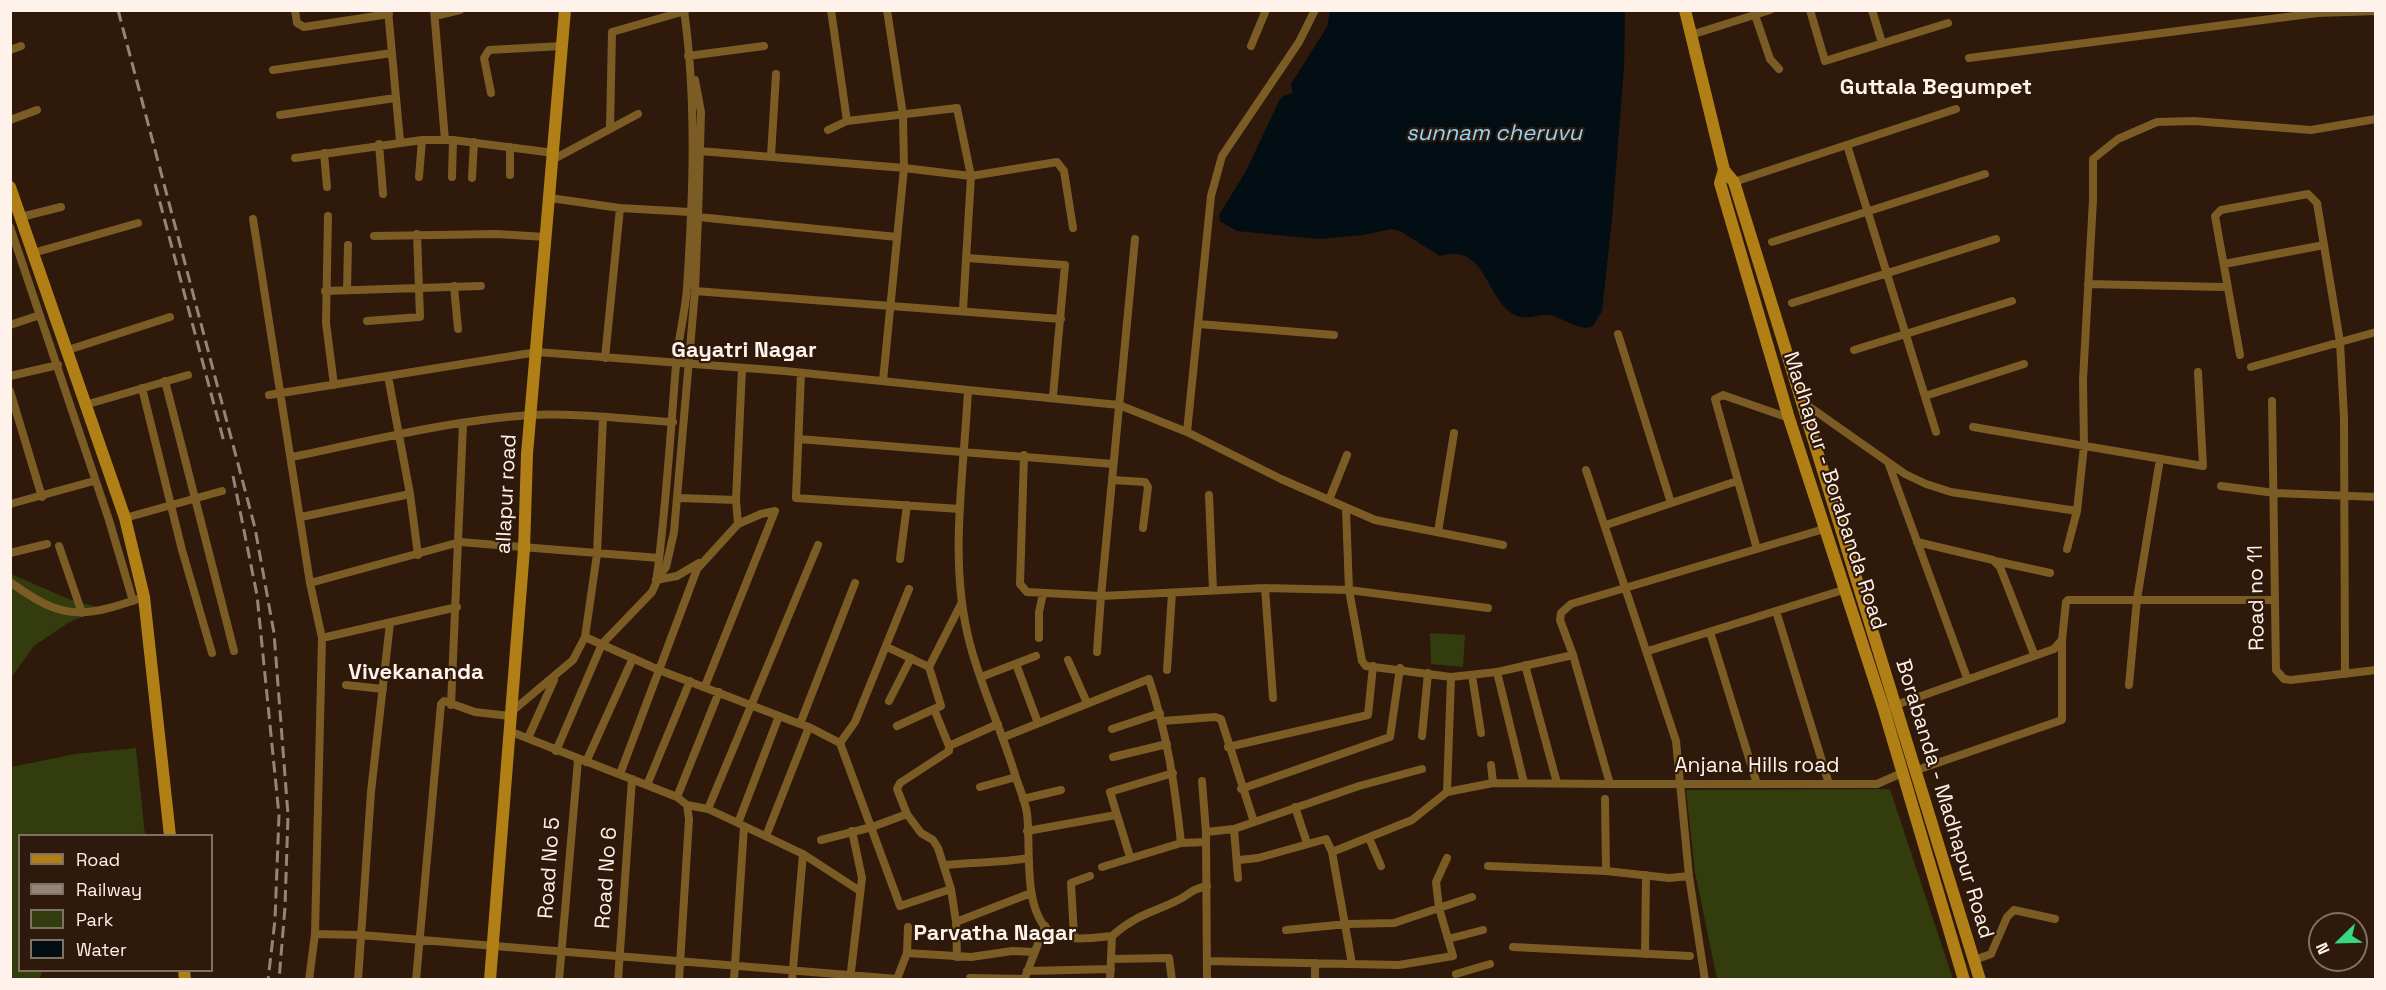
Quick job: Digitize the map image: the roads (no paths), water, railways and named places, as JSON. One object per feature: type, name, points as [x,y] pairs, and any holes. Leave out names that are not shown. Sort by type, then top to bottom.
[{"type":"street","points":[[295,10],[297,23],[304,27],[389,12],[400,141]]},
{"type":"street","points":[[452,177],[434,13],[460,10]]},
{"type":"street","name":"allapur road","points":[[490,980],[524,549],[531,415],[565,10]]},
{"type":"street","points":[[831,10],[847,122]]},
{"type":"street","points":[[883,381],[904,168],[903,115],[887,10]]},
{"type":"street","points":[[1251,46],[1266,10]]},
{"type":"street","points":[[1187,432],[1211,196],[1222,156],[1299,42],[1315,10]]},
{"type":"street","name":"Madhapur - Borabanda Road","points":[[1685,10],[1724,170],[1720,183],[1843,591],[1908,772],[1964,980]]},
{"type":"street","points":[[1691,35],[1770,10]]},
{"type":"street","points":[[1810,10],[1825,61],[1948,23]]},
{"type":"street","points":[[1872,10],[1882,43]]},
{"type":"street","points":[[610,129],[612,32],[684,11],[692,146],[687,291],[676,364],[673,422],[655,584]]},
{"type":"street","points":[[1969,58],[2317,12],[2376,11]]},
{"type":"street","points":[[1755,15],[1770,59],[1779,69]]},
{"type":"street","points":[[10,50],[21,46]]},
{"type":"street","points":[[491,93],[484,58],[489,50],[562,46]]},
{"type":"street","points":[[688,56],[764,46]]},
{"type":"street","points":[[273,70],[392,53]]},
{"type":"street","points":[[556,751],[602,644],[655,584],[666,567],[678,498],[699,217],[701,112],[688,56]]},
{"type":"street","points":[[771,156],[776,75]]},
{"type":"street","points":[[280,115],[395,98]]},
{"type":"street","points":[[828,130],[847,122],[957,108],[971,176],[963,310]]},
{"type":"street","points":[[1724,170],[1734,182],[1956,109]]},
{"type":"street","points":[[10,120],[37,110]]},
{"type":"street","points":[[295,158],[400,141],[422,140],[474,142],[554,156],[638,114]]},
{"type":"street","points":[[2067,549],[2077,511],[2084,446],[2083,380],[2093,159],[2118,139],[2157,122],[2194,121],[2311,130],[2376,119]]},
{"type":"street","points":[[420,177],[422,140]]},
{"type":"street","points":[[472,178],[474,142]]},
{"type":"street","points":[[379,144],[383,194]]},
{"type":"street","points":[[1847,145],[1936,432]]},
{"type":"street","points":[[510,147],[510,175]]},
{"type":"street","points":[[700,151],[904,168],[971,176],[1057,162],[1064,171],[1073,228]]},
{"type":"street","points":[[324,153],[327,187]]},
{"type":"street","points":[[1772,242],[1985,174]]},
{"type":"street","name":"Borabanda - Madhapur Road","points":[[1734,182],[1804,403],[1893,706],[1908,772],[1980,980]]},
{"type":"street","points":[[10,187],[124,518],[138,599],[170,834]]},
{"type":"street","points":[[2240,355],[2215,216],[2221,210],[2308,195],[2317,203],[2340,342],[2345,674]]},
{"type":"street","points":[[550,198],[620,208],[690,212]]},
{"type":"street","points":[[21,217],[61,207]]},
{"type":"street","points":[[605,358],[620,208]]},
{"type":"street","points":[[328,216],[325,291],[334,385]]},
{"type":"street","points":[[699,217],[897,237]]},
{"type":"street","points":[[253,219],[310,583],[322,638],[315,934],[309,980]]},
{"type":"street","points":[[33,253],[138,222]]},
{"type":"street","points":[[10,227],[58,364],[94,481],[138,599]]},
{"type":"street","points":[[374,236],[417,234],[546,237]]},
{"type":"street","points":[[367,321],[420,316],[417,234]]},
{"type":"street","points":[[1097,652],[1135,239]]},
{"type":"street","points":[[1792,303],[1996,239]]},
{"type":"street","points":[[347,290],[348,245]]},
{"type":"street","points":[[2224,264],[2324,245]]},
{"type":"street","points":[[967,258],[1065,265],[1053,396]]},
{"type":"street","points":[[2088,284],[2222,287]]},
{"type":"street","points":[[454,286],[458,329]]},
{"type":"street","points":[[325,291],[481,286]]},
{"type":"street","points":[[695,291],[1061,319]]},
{"type":"street","points":[[1854,350],[2012,301]]},
{"type":"street","points":[[10,325],[40,315]]},
{"type":"street","points":[[68,350],[170,317]]},
{"type":"street","points":[[1199,324],[1334,335]]},
{"type":"street","points":[[2252,367],[2376,332]]},
{"type":"street","points":[[1618,334],[1671,503]]},
{"type":"street","points":[[269,395],[537,352],[1053,396],[1119,405],[1187,432],[1281,479],[1375,520],[1503,545]]},
{"type":"street","points":[[10,376],[58,364]]},
{"type":"street","points":[[1925,396],[2024,364]]},
{"type":"street","points":[[738,524],[736,500],[742,369]]},
{"type":"street","points":[[1973,427],[2203,466],[2198,372]]},
{"type":"street","points":[[801,373],[796,498],[960,509]]},
{"type":"street","points":[[85,405],[188,375]]},
{"type":"street","points":[[387,376],[410,494],[418,555]]},
{"type":"street","points":[[165,381],[234,651]]},
{"type":"street","points":[[142,388],[212,653]]},
{"type":"street","points":[[968,390],[958,536],[962,602],[970,645],[1004,736],[1023,799],[1031,893],[1044,926],[1054,935],[1112,936],[1131,920],[1182,897],[1194,889],[1207,886]]},
{"type":"street","points":[[10,391],[42,496]]},
{"type":"street","points":[[1757,549],[1715,404],[1717,396],[1722,394],[1789,418]]},
{"type":"street","name":"Road no 11","points":[[2272,401],[2275,493],[2273,600],[2275,659],[2279,675],[2291,680],[2376,670]]},
{"type":"street","points":[[1804,403],[1905,474],[1951,492],[2077,511]]},
{"type":"street","points":[[292,457],[463,424],[531,415],[673,422]]},
{"type":"street","points":[[416,980],[441,704],[444,701],[475,712],[510,715],[573,660],[585,637],[597,554],[603,417]]},
{"type":"street","points":[[451,705],[460,542],[463,424]]},
{"type":"street","points":[[1438,532],[1454,433]]},
{"type":"street","points":[[799,439],[1024,455],[1113,464]]},
{"type":"street","points":[[1024,455],[1020,584],[1027,592],[1101,596],[1265,588],[1348,590],[1488,608]]},
{"type":"street","points":[[1329,500],[1347,455]]},
{"type":"street","points":[[2128,685],[2137,599],[2160,459]]},
{"type":"street","points":[[1887,460],[1967,678]]},
{"type":"street","points":[[1586,470],[1676,741],[1689,876],[1706,980]]},
{"type":"street","points":[[1113,480],[1145,482],[1148,487],[1143,528]]},
{"type":"street","points":[[10,504],[94,481]]},
{"type":"street","points":[[1605,525],[1737,481]]},
{"type":"street","points":[[2221,486],[2275,493],[2376,497]]},
{"type":"street","points":[[124,518],[222,491]]},
{"type":"street","points":[[301,517],[410,494]]},
{"type":"street","points":[[1209,495],[1213,590]]},
{"type":"street","points":[[678,498],[736,500]]},
{"type":"street","points":[[900,559],[907,505]]},
{"type":"street","points":[[1346,509],[1348,590],[1362,661],[1366,666],[1400,668],[1451,677],[1497,672],[1573,655]]},
{"type":"street","points":[[655,584],[677,576],[700,563],[738,524],[760,514],[775,511],[705,686]]},
{"type":"street","points":[[1610,784],[1573,655],[1560,620],[1560,613],[1571,604],[1824,529]]},
{"type":"street","points":[[310,583],[460,542],[524,549],[659,558]]},
{"type":"street","points":[[1917,542],[2050,573]]},
{"type":"street","points":[[10,554],[47,544]]},
{"type":"street","points":[[708,809],[818,545]]},
{"type":"street","points":[[59,546],[82,614]]},
{"type":"street","points":[[1993,560],[2004,575],[2034,654]]},
{"type":"street","points":[[620,774],[700,563]]},
{"type":"street","points":[[10,582],[51,607],[71,614],[82,614],[138,599]]},
{"type":"street","points":[[800,724],[855,584]]},
{"type":"street","points":[[1265,588],[1273,698]]},
{"type":"street","points":[[840,743],[855,722],[909,589]]},
{"type":"street","points":[[1648,651],[1843,591]]},
{"type":"street","points":[[1167,670],[1172,593]]},
{"type":"street","points":[[1039,638],[1039,612],[1043,594]]},
{"type":"street","points":[[1893,706],[2034,654],[2054,649],[2062,640],[2068,600],[2273,600]]},
{"type":"street","points":[[897,726],[940,706],[929,667],[962,602]]},
{"type":"street","points":[[322,638],[457,607]]},
{"type":"street","points":[[1776,611],[1829,784]]},
{"type":"street","points":[[358,980],[371,792],[390,623]]},
{"type":"street","points":[[1710,632],[1757,784]]},
{"type":"street","points":[[585,637],[659,670],[809,727],[840,743],[900,906],[951,889]]},
{"type":"street","name":"Anjana Hills road","points":[[1447,792],[1494,783],[1882,783],[2062,720],[2062,640]]},
{"type":"street","points":[[887,647],[929,667]]},
{"type":"street","points":[[981,677],[1036,656]]},
{"type":"street","name":"Road No 5","points":[[559,980],[582,761],[633,658]]},
{"type":"street","points":[[889,701],[911,658]]},
{"type":"street","points":[[1068,660],[1088,703]]},
{"type":"street","points":[[1016,664],[1038,723]]},
{"type":"street","points":[[1525,665],[1557,783]]},
{"type":"street","points":[[1228,747],[1368,715],[1373,666]]},
{"type":"street","points":[[1241,789],[1390,737],[1400,668]]},
{"type":"street","points":[[1497,672],[1524,783]]},
{"type":"street","points":[[1422,736],[1428,673]]},
{"type":"street","points":[[1472,675],[1481,733]]},
{"type":"street","points":[[528,738],[555,677]]},
{"type":"street","points":[[1332,852],[1412,820],[1447,792],[1451,677]]},
{"type":"street","points":[[1004,736],[1149,679],[1161,717],[1173,773],[1181,843]]},
{"type":"street","points":[[648,785],[690,681]]},
{"type":"street","points":[[346,685],[383,689]]},
{"type":"street","points":[[677,796],[719,692]]},
{"type":"street","points":[[934,710],[949,751],[900,783],[898,794],[921,834],[933,840],[945,865],[956,922],[957,957]]},
{"type":"street","points":[[734,980],[741,825],[779,716]]},
{"type":"street","points":[[1112,729],[1161,717],[1218,717],[1222,721],[1241,789],[1254,822]]},
{"type":"street","points":[[949,746],[998,724]]},
{"type":"street","points":[[766,836],[809,727]]},
{"type":"street","points":[[509,731],[677,796],[687,805],[708,809],[803,854],[860,891]]},
{"type":"street","points":[[1113,757],[1167,744]]},
{"type":"street","points":[[1491,765],[1494,783]]},
{"type":"street","points":[[1206,832],[1234,829],[1359,786],[1422,769]]},
{"type":"street","points":[[1130,857],[1109,796],[1113,790],[1173,773]]},
{"type":"street","points":[[980,787],[1016,777]]},
{"type":"street","name":"Road No 6","points":[[618,980],[632,779]]},
{"type":"street","points":[[1202,781],[1206,832],[1207,980]]},
{"type":"street","points":[[1023,799],[1061,790]]},
{"type":"street","points":[[1605,799],[1606,871]]},
{"type":"street","points":[[679,980],[689,819],[687,805]]},
{"type":"street","points":[[1295,807],[1307,843]]},
{"type":"street","points":[[821,840],[872,827],[908,814]]},
{"type":"street","points":[[1027,831],[1116,815]]},
{"type":"street","points":[[1234,829],[1239,860],[1238,878]]},
{"type":"street","points":[[850,978],[862,878],[852,831]]},
{"type":"street","points":[[1369,838],[1381,867]]},
{"type":"street","points":[[1239,860],[1258,858],[1326,839],[1332,852],[1347,924],[1352,964]]},
{"type":"street","points":[[1102,867],[1181,843],[1206,842]]},
{"type":"street","points":[[793,975],[803,854]]},
{"type":"street","points":[[945,865],[979,861],[1002,862],[1028,858]]},
{"type":"street","points":[[1447,858],[1436,882],[1439,908],[1457,977],[1490,964]]},
{"type":"street","points":[[1488,866],[1689,876]]},
{"type":"street","points":[[1645,954],[1646,875]]},
{"type":"street","points":[[1074,937],[1071,883],[1090,876]]},
{"type":"street","points":[[956,922],[1031,893]]},
{"type":"street","points":[[1286,930],[1347,924],[1394,923],[1472,897]]},
{"type":"street","points":[[1974,960],[1991,954],[2007,917],[2014,910],[2055,919]]},
{"type":"street","points":[[1025,976],[1044,926]]},
{"type":"street","points":[[315,934],[361,935],[619,957],[735,964],[793,975],[897,979],[907,953],[908,927]]},
{"type":"street","points":[[1448,939],[1483,930]]},
{"type":"street","points":[[1110,980],[1112,936]]},
{"type":"street","points":[[1514,947],[1690,956]]},
{"type":"street","points":[[907,953],[971,957],[1012,951],[1034,952]]},
{"type":"street","points":[[1207,961],[1399,965],[1453,956]]},
{"type":"street","points":[[1111,959],[1169,957],[1172,980]]},
{"type":"street","points":[[1315,963],[1315,980]]},
{"type":"street","points":[[969,978],[1111,969]]},
{"type":"water","name":"sunnam cheruvu","points":[[1330,11],[1625,11],[1624,68],[1612,219],[1602,311],[1593,326],[1579,327],[1549,315],[1523,317],[1513,314],[1504,306],[1475,263],[1455,254],[1440,256],[1400,231],[1391,229],[1363,235],[1318,239],[1237,231],[1220,221],[1219,215],[1246,171],[1279,101],[1283,96],[1293,93],[1291,84],[1327,27]]},
{"type":"railway","points":[[118,10],[255,528],[274,633],[288,815],[285,907],[279,980]]},
{"type":"railway","points":[[155,184],[224,442]]},
{"type":"railway","points":[[233,476],[257,595],[279,815],[275,920],[268,980]]},
{"type":"district","name":"Guttala Begumpet","points":[[1936,88]]},
{"type":"district","name":"Gayatri Nagar","points":[[744,351]]},
{"type":"district","name":"Vivekananda","points":[[416,673]]},
{"type":"district","name":"Parvatha Nagar","points":[[995,934]]}]
